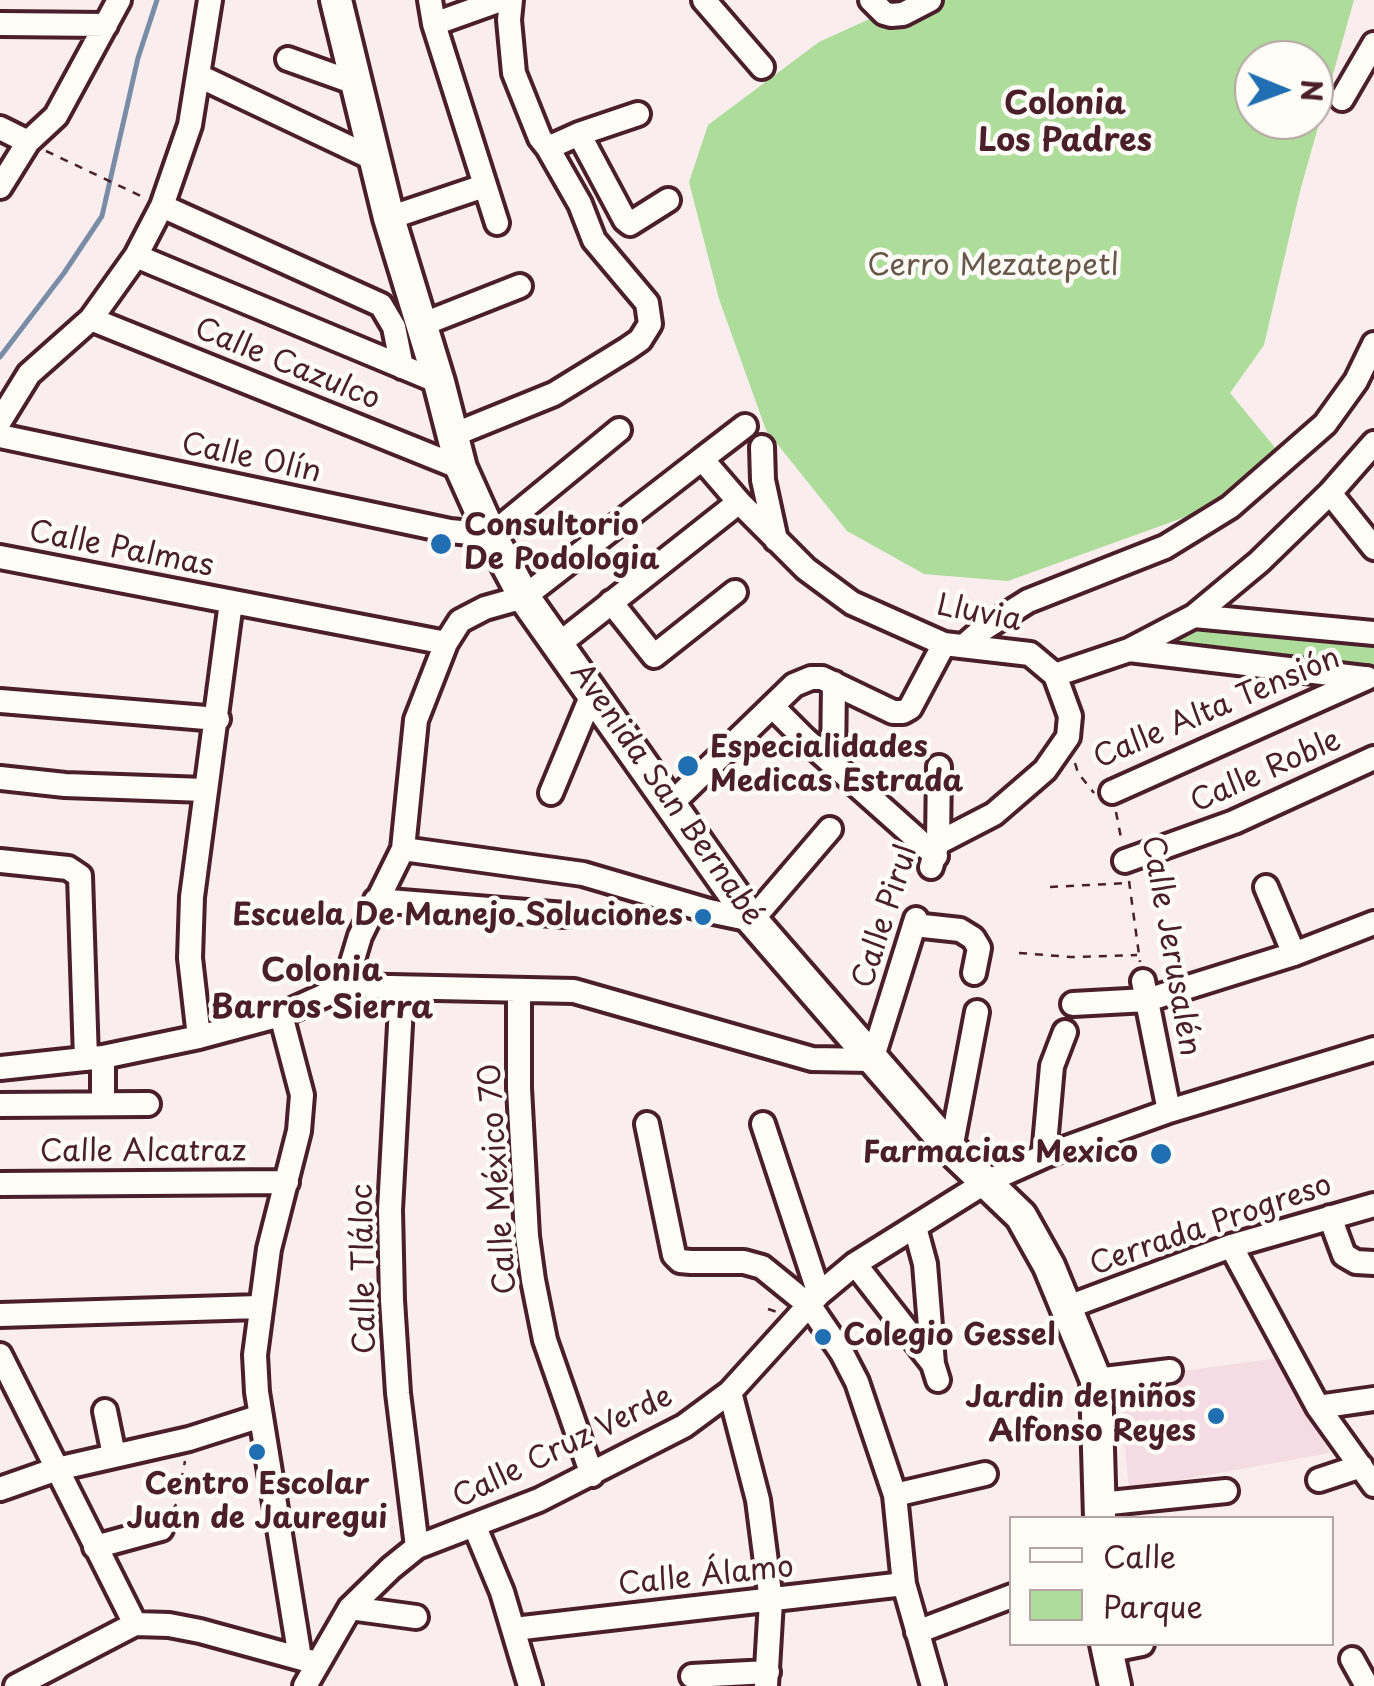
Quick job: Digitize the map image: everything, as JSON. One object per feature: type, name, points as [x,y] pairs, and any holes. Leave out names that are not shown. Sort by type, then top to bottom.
[{"type":"main road","name":"Avenida San Bernabé","points":[[333,1],[389,218],[461,468],[491,535],[524,597],[752,920],[951,1149],[1021,1216],[1050,1266],[1096,1380],[1100,1409],[1100,1511]]},
{"type":"main road","points":[[1107,1647],[1115,1686]]},
{"type":"street","points":[[0,188],[56,116],[119,0]]},
{"type":"street","points":[[0,421],[29,374],[91,319],[136,256],[162,206],[190,125],[210,0]]},
{"type":"street","points":[[430,0],[434,24],[497,223]]},
{"type":"street","points":[[434,24],[501,0]]},
{"type":"street","points":[[453,434],[554,394],[627,349],[647,330],[650,309],[594,240],[580,204],[532,123],[514,73],[509,20],[512,0]]},
{"type":"street","points":[[704,0],[762,67]]},
{"type":"street","points":[[871,0],[884,13],[903,14],[930,0]]},
{"type":"street","points":[[0,24],[106,25]]},
{"type":"street","points":[[1342,98],[1374,44]]},
{"type":"street","points":[[288,59],[355,82]]},
{"type":"street","points":[[199,76],[374,159]]},
{"type":"street","points":[[548,148],[638,114]]},
{"type":"street","points":[[0,128],[36,146]]},
{"type":"street","points":[[578,134],[626,220],[636,222],[660,214]]},
{"type":"street","points":[[389,218],[484,186]]},
{"type":"street","points":[[162,206],[381,305],[394,327],[402,367]]},
{"type":"street","points":[[136,256],[439,382]]},
{"type":"street","points":[[421,325],[520,286]]},
{"type":"street","name":"Calle Cazulco","points":[[91,319],[461,468]]},
{"type":"street","points":[[669,806],[794,685],[811,678],[834,683],[893,712],[903,712],[910,708],[955,645],[1028,601],[1165,547],[1230,507],[1325,424],[1356,381],[1374,344]]},
{"type":"street","points":[[345,986],[360,936],[403,849],[412,737],[420,705],[446,643],[460,621],[524,597],[745,426]]},
{"type":"street","points":[[491,535],[619,430]]},
{"type":"street","name":"Calle Olín","points":[[0,436],[450,531],[491,535]]},
{"type":"street","points":[[1068,738],[1070,716],[1055,675],[1129,650],[1194,616],[1260,562],[1330,493],[1374,442]]},
{"type":"street","points":[[762,447],[763,480],[776,540]]},
{"type":"street","name":"Lluvia","points":[[702,459],[776,540],[816,578],[852,603],[955,645],[1030,654],[1055,675]]},
{"type":"street","points":[[1330,493],[1374,548]]},
{"type":"street","points":[[559,644],[739,502]]},
{"type":"street","name":"Calle Palmas","points":[[0,557],[446,643]]},
{"type":"street","points":[[611,602],[654,656],[736,592]]},
{"type":"street","points":[[200,1037],[190,958],[192,897],[231,602]]},
{"type":"street","points":[[1194,616],[1374,633]]},
{"type":"street","points":[[1129,650],[1371,679]]},
{"type":"street","name":"Calle Alta Tensión","points":[[1112,792],[1371,679]]},
{"type":"street","points":[[833,764],[834,683]]},
{"type":"street","points":[[551,792],[592,692]]},
{"type":"street","points":[[0,701],[218,719]]},
{"type":"street","points":[[773,707],[935,855]]},
{"type":"street","name":"Calle Pirul","points":[[935,855],[994,814],[1045,770],[1068,738]]},
{"type":"street","name":"Calle Roble","points":[[1128,872],[1374,758]]},
{"type":"street","points":[[935,855],[940,767]]},
{"type":"street","points":[[0,778],[205,790]]},
{"type":"street","points":[[403,849],[583,874],[752,920],[830,830]]},
{"type":"street","points":[[0,861],[68,868],[80,876],[94,1058],[103,1103]]},
{"type":"street","points":[[1266,887],[1294,954]]},
{"type":"street","points":[[376,900],[566,915]]},
{"type":"street","name":"Calle Pirul","points":[[872,1060],[915,922],[967,933],[979,948],[974,972]]},
{"type":"street","points":[[1073,1004],[1294,954],[1374,923]]},
{"type":"street","points":[[0,1068],[94,1058],[200,1037],[281,1015],[345,986],[588,994],[812,1060],[872,1060]]},
{"type":"street","name":"Calle Tláloc","points":[[402,988],[390,1210],[392,1300],[398,1393],[418,1547]]},
{"type":"street","name":"Calle México 70","points":[[518,990],[520,1122],[532,1280],[546,1340],[592,1474]]},
{"type":"street","name":"Calle Jerusalén","points":[[1145,990],[1169,1110]]},
{"type":"street","points":[[951,1149],[977,1012]]},
{"type":"street","points":[[281,1015],[302,1095],[299,1131],[268,1250],[255,1355],[261,1416],[309,1675]]},
{"type":"street","points":[[1044,1156],[1052,1066],[1065,1032]]},
{"type":"street","name":"Calle Cruz Verde","points":[[309,1675],[350,1608],[418,1547],[476,1526],[592,1474],[684,1426],[730,1392],[815,1300],[855,1264],[986,1182],[1169,1110],[1374,1049]]},
{"type":"street","points":[[0,1105],[148,1104]]},
{"type":"street","points":[[647,1124],[674,1255],[691,1262],[756,1264],[815,1300]]},
{"type":"street","points":[[763,1124],[815,1300],[857,1382],[895,1494],[904,1584],[933,1686]]},
{"type":"street","name":"Calle Alcatraz","points":[[0,1184],[287,1182]]},
{"type":"street","name":"Cerrada Progreso","points":[[1068,1307],[1231,1246],[1374,1204]]},
{"type":"street","points":[[1330,1217],[1344,1255],[1356,1262],[1374,1263]]},
{"type":"street","points":[[855,1264],[935,1372],[928,1286],[916,1227]]},
{"type":"street","points":[[1231,1246],[1318,1406],[1367,1476]]},
{"type":"street","points":[[0,1315],[258,1307]]},
{"type":"street","points":[[0,1354],[135,1624]]},
{"type":"street","points":[[1096,1380],[1170,1371]]},
{"type":"street","points":[[692,1676],[767,1679],[770,1601],[758,1500],[730,1392]]},
{"type":"street","points":[[1318,1406],[1374,1399]]},
{"type":"street","points":[[105,1411],[114,1455]]},
{"type":"street","points":[[0,1489],[57,1469],[189,1438],[261,1416]]},
{"type":"street","points":[[895,1494],[985,1474]]},
{"type":"street","points":[[1319,1480],[1367,1476]]},
{"type":"street","points":[[1100,1511],[1226,1491]]},
{"type":"street","points":[[476,1526],[514,1629],[530,1686]]},
{"type":"street","points":[[96,1547],[161,1529]]},
{"type":"street","name":"Calle Álamo","points":[[514,1629],[904,1584]]},
{"type":"street","points":[[917,1632],[1009,1597]]},
{"type":"street","points":[[350,1608],[416,1617]]},
{"type":"street","points":[[16,1686],[135,1624],[200,1631],[309,1675]]},
{"type":"street","points":[[1352,1658],[1367,1686]]},
{"type":"path","points":[[36,146],[162,206]]},
{"type":"path","name":"Calle Alta Tensión","points":[[1068,738],[1078,773],[1093,794],[1112,792]]},
{"type":"path","name":"Calle Jerusalén","points":[[1112,792],[1145,990]]},
{"type":"path","points":[[1050,886],[1128,872]]},
{"type":"path","points":[[1019,953],[1070,957],[1139,955]]},
{"type":"path","points":[[161,1529],[177,1503],[189,1438]]},
{"type":"shaded area","name":"Jardin de niños Alfonso Reyes","points":[[1278,1358],[1330,1453],[1129,1489],[1119,1380]]},
{"type":"green space","name":"Cerro Mezatepetl","points":[[911,0],[1354,0],[1334,71],[1334,40],[1234,40],[1234,140],[1314,140],[1264,345],[1230,393],[1277,450],[1202,511],[1008,581],[924,574],[847,531],[766,430],[719,299],[689,182],[708,125],[819,42]]},
{"type":"green space","points":[[1206,626],[1374,639],[1374,672],[1153,655]]},
{"type":"waterway","points":[[0,357],[102,216],[138,58],[157,0]]},
{"type":"place","name":"Consultorio De Podologia","points":[[441,544]]},
{"type":"place","name":"Especialidades Medicas Estrada","points":[[688,766]]},
{"type":"place","name":"Escuela De Manejo Soluciones","points":[[703,917]]},
{"type":"place","name":"Farmacias Mexico","points":[[1161,1154]]},
{"type":"place","name":"Colegio Gessel","points":[[823,1337]]},
{"type":"place","name":"Jardin de niños Alfonso Reyes","points":[[1216,1416]]},
{"type":"place","name":"Centro Escolar Juan de Jauregui","points":[[257,1452]]},
{"type":"district","name":"Colonia Los Padres","points":[[1065,124]]},
{"type":"district","name":"Colonia Barros Sierra","points":[[322,990]]}]
